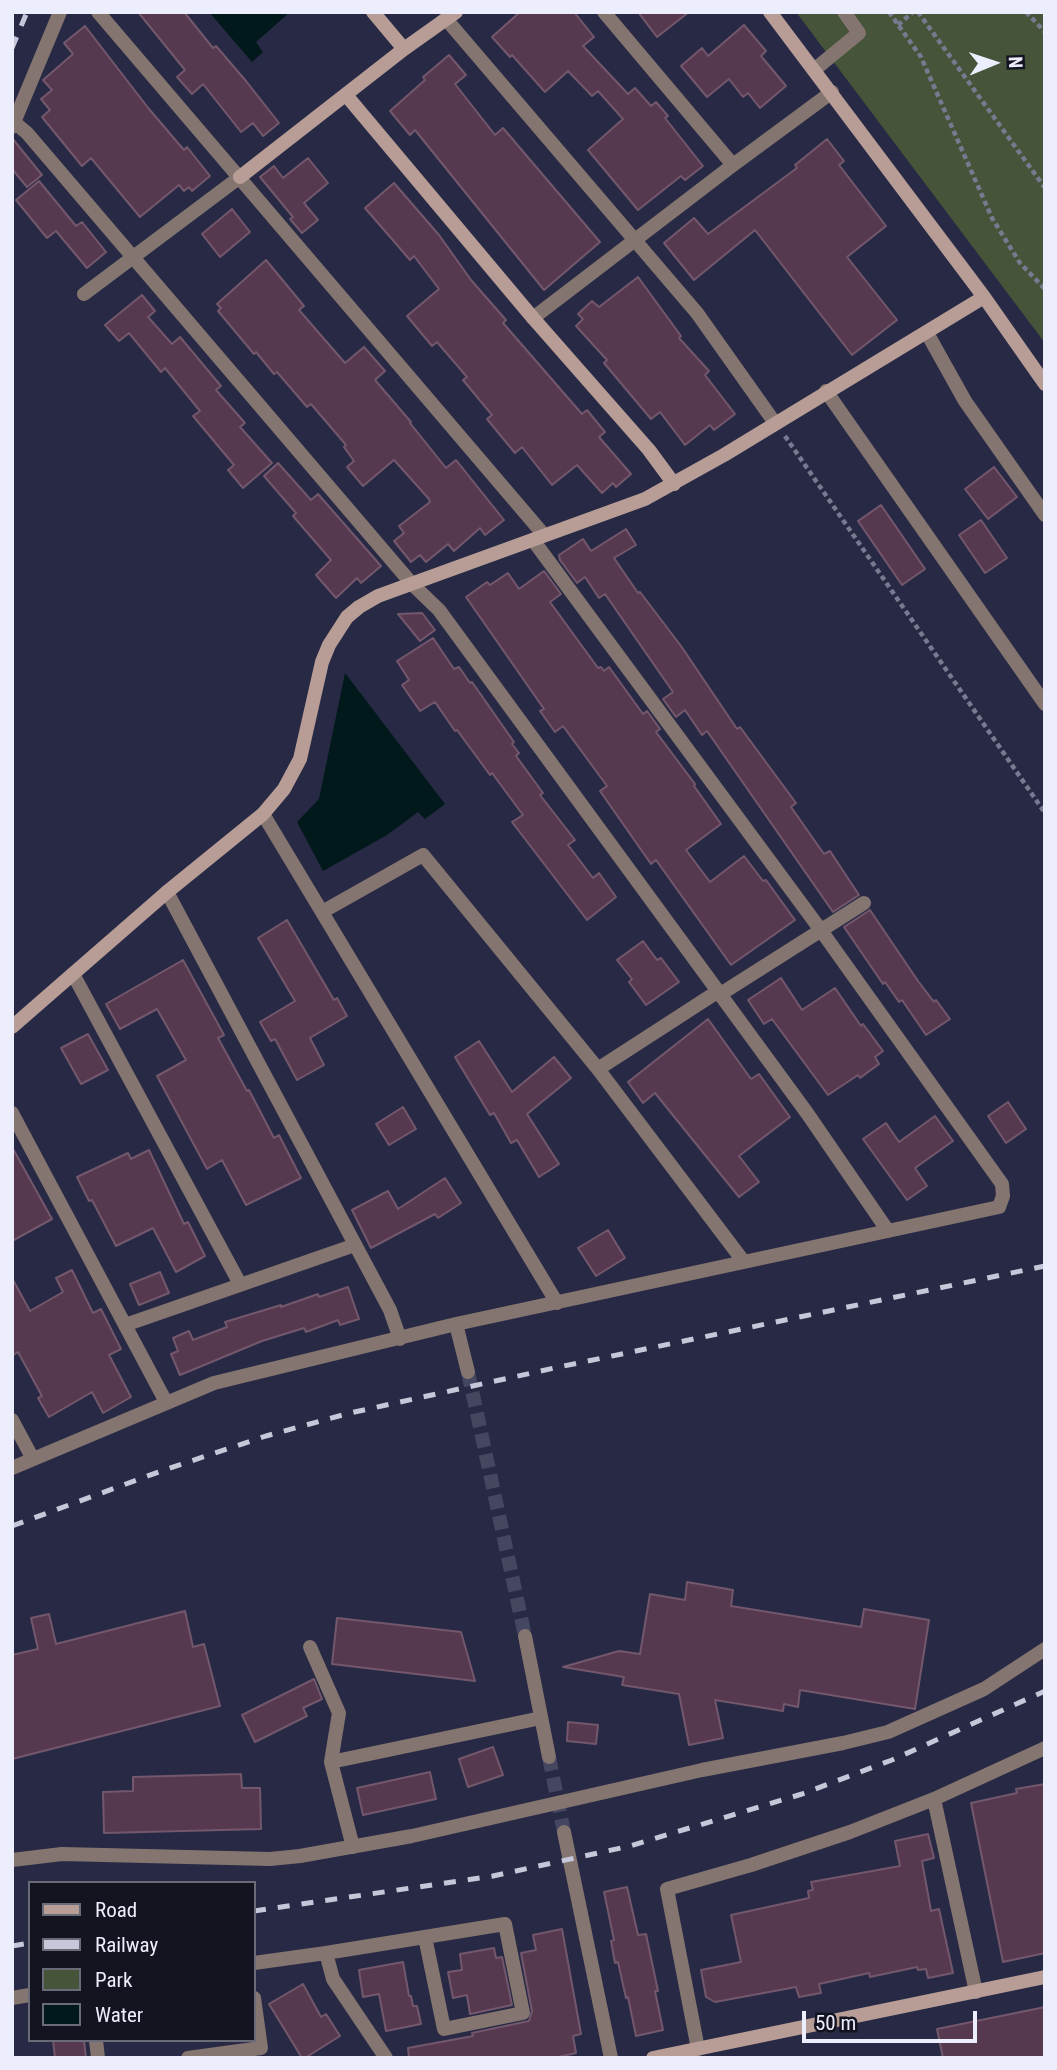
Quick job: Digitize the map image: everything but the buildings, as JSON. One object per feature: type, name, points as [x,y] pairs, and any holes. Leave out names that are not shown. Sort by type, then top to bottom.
[{"type":"street","points":[[60,12],[13,125],[27,133],[412,584],[439,610],[807,1113],[888,1231]]},
{"type":"street","points":[[12,1468],[214,1383],[456,1324],[999,1207],[1003,1196],[1002,1184],[539,537],[240,177],[98,12]]},
{"type":"street","points":[[373,12],[404,49]]},
{"type":"street","points":[[604,12],[733,164]]},
{"type":"street","points":[[770,12],[984,297],[1045,384]]},
{"type":"street","points":[[814,69],[859,33],[844,12]]},
{"type":"street","points":[[84,294],[451,16],[633,240],[697,313],[775,423]]},
{"type":"street","points":[[533,318],[733,164],[832,92]]},
{"type":"street","points":[[346,95],[533,318],[649,450],[674,484]]},
{"type":"street","points":[[12,1027],[167,892],[263,814],[284,789],[300,759],[322,662],[337,631],[359,607],[378,596],[621,509],[674,484],[984,297]]},
{"type":"street","points":[[927,333],[965,401],[1045,515]]},
{"type":"street","points":[[826,391],[1045,704]]},
{"type":"street","points":[[263,814],[557,1303]]},
{"type":"street","points":[[322,912],[424,855],[598,1069],[744,1262]]},
{"type":"street","points":[[167,892],[390,1310],[400,1339]]},
{"type":"street","points":[[598,1069],[864,903]]},
{"type":"street","points":[[73,974],[240,1284]]},
{"type":"street","points":[[12,1113],[166,1402]]},
{"type":"street","points":[[125,1325],[355,1245]]},
{"type":"street","points":[[456,1324],[468,1372]]},
{"type":"street","points":[[12,1420],[33,1459]]},
{"type":"street","points":[[525,1636],[550,1757]]},
{"type":"street","points":[[310,1647],[340,1713],[331,1762],[353,1847]]},
{"type":"street","points":[[12,1860],[62,1854],[270,1858],[300,1856],[412,1836],[702,1770],[888,1732],[984,1689],[1045,1649]]},
{"type":"street","points":[[331,1762],[541,1718]]},
{"type":"street","points":[[698,2049],[667,1889],[808,1847],[934,1799],[1045,1748]]},
{"type":"street","points":[[934,1799],[976,1992]]},
{"type":"street","points":[[564,1832],[611,2058]]},
{"type":"street","points":[[256,1963],[505,1924],[523,2013],[444,2029],[425,1937]]},
{"type":"street","points":[[327,1953],[333,1979],[386,2058]]},
{"type":"street","points":[[653,2058],[1045,1977]]},
{"type":"street","points":[[188,2058],[261,2048],[256,2012]]},
{"type":"path","points":[[888,12],[921,57],[992,218],[1020,263],[1044,287]]},
{"type":"path","points":[[898,25],[913,12]]},
{"type":"path","points":[[918,12],[1045,188]]},
{"type":"path","points":[[1026,12],[1045,32]]},
{"type":"path","points":[[775,423],[1045,813]]},
{"type":"green space","points":[[796,12],[1045,12],[1045,343]]},
{"type":"water","points":[[209,12],[290,12],[256,42],[263,52],[252,62]]},
{"type":"water","points":[[345,673],[445,804],[425,819],[418,812],[387,835],[323,871],[297,822],[319,799]]},
{"type":"tunnel","points":[[468,1372],[525,1636]]},
{"type":"tunnel","points":[[549,1757],[564,1832]]},
{"type":"railway","points":[[12,48],[27,12]]},
{"type":"railway","points":[[12,1526],[164,1470],[266,1436],[350,1413],[1045,1266]]},
{"type":"railway","points":[[256,1911],[493,1876],[630,1846],[802,1794],[892,1760],[1045,1691]]},
{"type":"railway","points":[[12,1946],[28,1943]]}]
